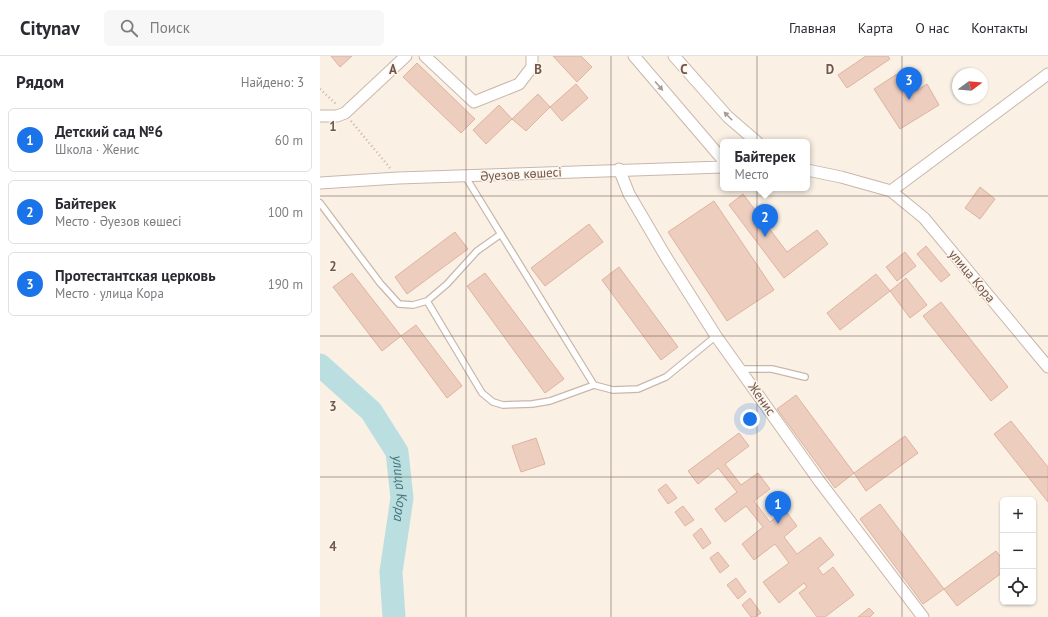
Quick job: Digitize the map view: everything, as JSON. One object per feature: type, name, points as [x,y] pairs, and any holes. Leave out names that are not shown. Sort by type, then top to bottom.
[{"type":"street","points":[[320,116],[337,116],[345,113],[406,56]]},
{"type":"street","points":[[425,56],[474,102],[519,84],[532,67],[532,56]]},
{"type":"street","points":[[634,56],[720,156]]},
{"type":"street","points":[[674,56],[728,118],[753,139]]},
{"type":"street","points":[[891,191],[1048,74]]},
{"type":"street","name":"Әуезов көшесі","points":[[320,183],[398,178],[619,169],[720,167]]},
{"type":"street","name":"Женис","points":[[619,169],[629,194],[716,336],[820,482],[924,617]]},
{"type":"street","name":"улица Кора","points":[[810,171],[841,177],[891,191],[924,218],[1048,367]]},
{"type":"lane","points":[[465,176],[594,385]]},
{"type":"lane","points":[[320,203],[380,283],[399,304],[413,305],[426,301],[447,284],[477,251],[501,234]]},
{"type":"lane","points":[[426,301],[482,392],[493,402],[503,405],[532,404],[550,401],[594,385],[613,390],[638,389],[666,377],[716,336]]},
{"type":"lane","points":[[740,369],[772,370],[805,377]]},
{"type":"path","points":[[320,89],[345,113],[398,178]]},
{"type":"building","points":[[331,56],[352,56],[340,67]]},
{"type":"building","points":[[553,56],[581,56],[592,67],[577,82]]},
{"type":"building","points":[[866,56],[888,56],[890,59],[847,88],[838,75]]},
{"type":"building","points":[[417,63],[475,119],[461,133],[403,77]]},
{"type":"building","points":[[897,74],[910,95],[927,84],[939,105],[900,129],[874,89]]},
{"type":"building","points":[[576,84],[588,98],[562,121],[550,107]]},
{"type":"building","points":[[538,94],[550,107],[526,131],[512,119]]},
{"type":"building","points":[[499,105],[512,119],[486,144],[473,130]]},
{"type":"building","points":[[980,187],[995,199],[980,219],[965,208]]},
{"type":"building","points":[[743,194],[787,252],[817,230],[828,244],[784,278],[729,205]]},
{"type":"building","points":[[714,201],[774,290],[727,321],[668,232]]},
{"type":"building","points":[[589,224],[603,242],[545,286],[531,268]]},
{"type":"building","points":[[455,232],[468,249],[407,294],[395,277]]},
{"type":"building","points":[[926,246],[950,275],[941,282],[917,254]]},
{"type":"building","points":[[905,252],[916,266],[897,281],[886,267]]},
{"type":"building","points":[[619,267],[678,347],[661,360],[602,280]]},
{"type":"building","points":[[352,273],[401,336],[382,351],[333,287]]},
{"type":"building","points":[[485,273],[564,379],[545,393],[467,286]]},
{"type":"building","points":[[876,274],[890,291],[840,330],[827,313]]},
{"type":"building","points":[[906,278],[927,305],[910,318],[890,291]]},
{"type":"building","points":[[941,302],[1008,387],[991,401],[923,316]]},
{"type":"building","points":[[416,325],[462,386],[447,398],[401,336]]},
{"type":"building","points":[[796,395],[854,473],[835,488],[777,409]]},
{"type":"building","points":[[1011,421],[1048,467],[1048,502],[994,434]]},
{"type":"building","points":[[739,433],[749,446],[725,464],[741,485],[758,473],[770,489],[754,501],[770,522],[785,510],[797,526],[784,537],[797,554],[820,537],[834,555],[818,568],[823,575],[833,567],[854,595],[825,617],[817,617],[799,593],[807,587],[804,583],[779,603],[763,582],[789,563],[775,544],[754,560],[742,544],[763,527],[746,506],[725,522],[715,509],[737,492],[718,468],[698,484],[688,471]]},
{"type":"building","points":[[905,436],[918,453],[866,491],[854,473]]},
{"type":"building","points":[[536,438],[545,464],[521,472],[512,446]]},
{"type":"building","points":[[666,484],[677,498],[668,504],[658,490]]},
{"type":"building","points":[[880,504],[944,589],[923,604],[860,519]]},
{"type":"building","points":[[683,506],[694,520],[685,526],[675,512]]},
{"type":"building","points":[[701,528],[711,543],[703,549],[693,535]]},
{"type":"building","points":[[996,551],[1000,556],[1000,574],[957,606],[944,589]]},
{"type":"building","points":[[718,552],[729,566],[720,573],[710,558]]},
{"type":"building","points":[[736,578],[746,592],[738,599],[727,585]]},
{"type":"building","points":[[750,598],[761,613],[755,617],[751,617],[742,605]]},
{"type":"building","points":[[869,608],[874,613],[870,617],[858,617]]},
{"type":"waterway","name":"улица Кора","points":[[320,365],[371,411],[397,452],[402,498],[391,572],[394,617]]},
{"type":"place","name":"Протестантская церковь","points":[[909,100]]},
{"type":"place","name":"Байтерек","points":[[765,237]]},
{"type":"place","name":"Детский сад №6","points":[[778,524]]}]
